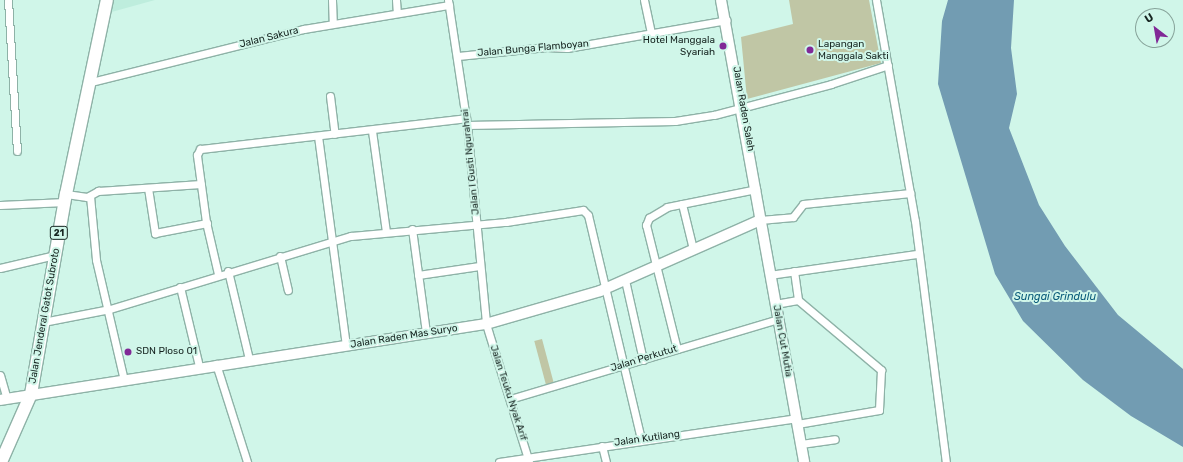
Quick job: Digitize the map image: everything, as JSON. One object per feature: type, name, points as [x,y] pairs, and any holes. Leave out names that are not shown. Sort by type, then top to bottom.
[{"type":"highway","name":"Jalan Jenderal Gatot Subroto","points":[[1,462],[31,394],[43,322],[46,257],[91,82],[107,0]]},
{"type":"street","points":[[8,0],[17,151]]},
{"type":"street","points":[[332,0],[333,24]]},
{"type":"street","points":[[396,0],[398,13]]},
{"type":"street","points":[[644,0],[651,34]]},
{"type":"street","name":"Jalan Raden Saleh","points":[[721,0],[727,20],[760,220]]},
{"type":"street","points":[[876,0],[910,193],[917,254],[936,370],[946,462]]},
{"type":"street","name":"Jalan Sakura","points":[[91,82],[333,24],[398,13],[448,2]]},
{"type":"street","name":"Jalan I Gusti Ngurahrai","points":[[448,2],[458,56],[466,121],[477,223],[479,266],[486,324]]},
{"type":"street","name":"Jalan Bunga Flamboyan","points":[[458,56],[547,46],[567,48],[727,20]]},
{"type":"street","points":[[218,274],[207,223],[201,184],[198,152],[205,148],[466,121],[675,121],[831,84],[888,65]]},
{"type":"street","points":[[330,96],[335,134]]},
{"type":"street","points":[[372,131],[386,232]]},
{"type":"street","points":[[318,136],[346,345]]},
{"type":"street","points":[[0,205],[90,196],[98,191],[201,184]]},
{"type":"street","points":[[148,188],[154,233],[207,223]]},
{"type":"street","points":[[677,350],[658,266],[646,225],[649,218],[654,212],[682,204],[756,189]]},
{"type":"street","points":[[760,220],[793,217],[803,204],[910,193]]},
{"type":"street","points":[[90,196],[96,260],[110,309],[124,380]]},
{"type":"street","points":[[682,204],[693,250]]},
{"type":"street","points":[[43,322],[110,309],[218,274],[331,241],[386,232],[583,210],[588,215],[603,290],[621,366],[641,440]]},
{"type":"street","name":"Jalan Raden Mas Suryo","points":[[3,399],[124,380],[199,366],[486,324],[603,290],[760,220]]},
{"type":"street","name":"Jalan Cut Mutia","points":[[760,220],[804,462]]},
{"type":"street","points":[[412,229],[426,333]]},
{"type":"street","points":[[769,275],[917,254]]},
{"type":"street","points":[[280,256],[288,290]]},
{"type":"street","points":[[0,268],[46,257]]},
{"type":"street","points":[[418,275],[479,266]]},
{"type":"street","points":[[228,271],[249,359]]},
{"type":"street","points":[[775,304],[798,300],[794,271]]},
{"type":"street","points":[[625,280],[643,360]]},
{"type":"street","points":[[180,287],[199,366]]},
{"type":"street","name":"Jalan Kutilang","points":[[499,462],[529,460],[641,440],[878,411],[881,370],[798,300]]},
{"type":"street","name":"Jalan Perkutut","points":[[510,399],[778,319]]},
{"type":"street","name":"Jalan Teuku Nyak Arif","points":[[486,324],[529,460]]},
{"type":"street","points":[[216,364],[247,462]]},
{"type":"street","points":[[0,375],[3,399]]},
{"type":"street","points":[[800,444],[835,439]]},
{"type":"street","points":[[602,446],[606,462]]},
{"type":"shaded area","points":[[111,0],[155,0],[108,13]]},
{"type":"shaded area","name":"Lapangan Manggala Sakti","points":[[789,0],[869,0],[881,63],[747,99],[741,37],[793,24]]},
{"type":"shaded area","points":[[542,339],[554,384],[546,386],[534,341]]},
{"type":"water","name":"Sungai Grindulu","points":[[948,0],[1014,0],[1011,48],[1017,94],[1009,128],[1039,205],[1065,246],[1118,315],[1183,369],[1183,447],[1131,416],[1083,380],[1023,321],[995,274],[938,84],[942,21]]},
{"type":"place","name":"Hotel Manggala Syariah","points":[[723,46]]},
{"type":"place","name":"Lapangan Manggala Sakti","points":[[810,50]]},
{"type":"place","name":"SDN Ploso 01","points":[[128,352]]}]
